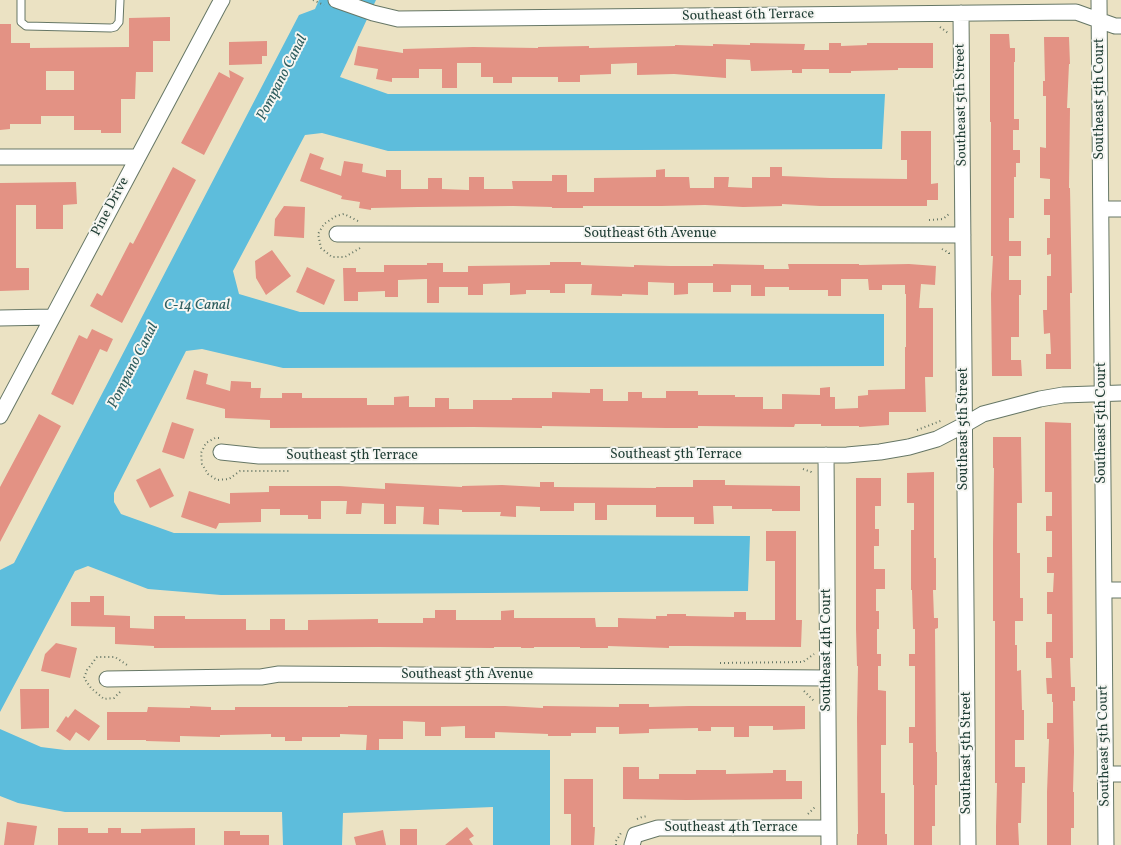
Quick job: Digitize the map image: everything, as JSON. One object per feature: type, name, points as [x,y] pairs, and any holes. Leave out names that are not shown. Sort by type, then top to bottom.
[{"type":"street","name":"Pine Drive","points":[[0,416],[222,0]]},
{"type":"street","name":"Southeast 6th Terrace","points":[[336,0],[372,14],[398,19],[1076,12],[1116,26],[1121,26]]},
{"type":"street","name":"Southeast 5th Court","points":[[1099,0],[1106,845]]},
{"type":"street","name":"Southeast 5th Street","points":[[961,13],[968,845]]},
{"type":"street","points":[[0,157],[138,157]]},
{"type":"street","points":[[1101,209],[1121,209]]},
{"type":"street","name":"Southeast 6th Avenue","points":[[337,234],[963,235]]},
{"type":"street","points":[[0,318],[52,317]]},
{"type":"street","name":"Southeast 5th Terrace","points":[[221,445],[259,456],[847,455],[908,447],[937,439],[982,414],[1040,399],[1063,395],[1121,393]]},
{"type":"street","name":"Southeast 4th Court","points":[[826,455],[829,845]]},
{"type":"street","points":[[1104,590],[1121,590]]},
{"type":"street","name":"Southeast 5th Avenue","points":[[107,679],[241,678],[279,674],[827,678]]},
{"type":"street","points":[[1106,774],[1121,774]]},
{"type":"street","name":"Southeast 4th Terrace","points":[[630,833],[658,828],[828,828]]},
{"type":"lane","points":[[21,0],[21,22],[26,26],[111,28],[115,27],[119,22],[120,0]]},
{"type":"path","points":[[937,24],[949,34]]},
{"type":"path","points":[[928,220],[943,219],[950,212]]},
{"type":"path","points":[[362,223],[344,214],[336,216],[324,224],[318,234],[322,248],[332,256],[345,257],[363,247]]},
{"type":"path","points":[[938,247],[949,253],[950,258]]},
{"type":"path","points":[[914,431],[948,418]]},
{"type":"path","points":[[221,445],[215,438],[206,442],[201,453],[202,464],[208,474],[217,480],[229,479],[240,471],[297,471]]},
{"type":"path","points":[[799,467],[811,472],[812,479]]},
{"type":"path","points":[[714,662],[803,662],[814,654]]},
{"type":"path","points":[[124,689],[114,698],[104,699],[91,688],[84,678],[87,670],[97,657],[115,657],[128,665]]},
{"type":"path","points":[[800,687],[816,703]]},
{"type":"path","points":[[802,815],[807,815],[817,805]]},
{"type":"path","points":[[616,845],[616,841],[630,833],[642,817],[650,816]]},
{"type":"water","name":"C-14 Canal","points":[[319,0],[376,0],[340,77],[388,94],[885,94],[882,149],[388,151],[322,133],[305,135],[233,271],[239,294],[300,312],[884,314],[884,366],[283,368],[202,349],[186,351],[114,493],[114,502],[121,514],[174,533],[750,536],[748,591],[221,595],[148,589],[88,566],[75,571],[0,712],[0,570],[14,563],[299,15],[315,9]]},
{"type":"water","points":[[0,729],[41,747],[65,750],[550,750],[550,845],[493,845],[493,807],[343,813],[342,845],[283,845],[282,812],[65,812],[18,803],[0,796]]},
{"type":"building","points":[[170,17],[170,41],[153,41],[153,72],[136,72],[135,99],[121,99],[121,133],[101,133],[101,130],[74,130],[74,116],[41,116],[41,124],[10,124],[10,129],[0,130],[0,24],[11,24],[11,43],[30,43],[30,48],[129,47],[129,18]],"holes":[[[46,71],[74,71],[74,90],[46,90]]]},
{"type":"building","points":[[990,34],[1009,34],[1010,48],[1015,48],[1014,119],[1019,119],[1019,130],[1013,130],[1013,150],[1020,150],[1020,163],[1016,163],[1016,177],[1014,177],[1014,218],[1009,218],[1009,241],[1021,241],[1021,256],[1009,256],[1009,280],[1021,280],[1021,295],[1019,295],[1019,337],[1011,337],[1011,360],[1021,360],[1022,376],[992,376],[991,294],[993,256],[991,256]]},
{"type":"building","points":[[1044,37],[1069,37],[1070,64],[1067,108],[1070,108],[1069,188],[1072,293],[1070,293],[1071,369],[1046,369],[1046,354],[1051,354],[1050,333],[1044,334],[1043,310],[1047,310],[1047,276],[1051,276],[1051,254],[1047,255],[1047,238],[1050,238],[1050,215],[1044,215],[1044,199],[1050,199],[1050,179],[1040,178],[1040,147],[1046,148],[1046,96],[1043,96],[1043,81],[1045,81]]},
{"type":"building","points":[[267,41],[267,56],[262,56],[262,64],[229,65],[229,42]]},
{"type":"building","points":[[750,43],[805,44],[804,50],[829,50],[829,43],[841,43],[841,46],[867,45],[867,43],[933,43],[933,68],[898,68],[898,70],[851,71],[851,73],[829,73],[829,69],[802,69],[802,73],[792,73],[792,70],[751,71],[750,60],[726,59],[726,78],[674,74],[637,75],[637,63],[611,64],[611,74],[580,75],[580,82],[558,82],[558,77],[512,77],[512,83],[493,83],[493,77],[481,77],[481,63],[457,63],[457,88],[442,88],[442,69],[419,69],[419,78],[392,78],[392,82],[376,79],[378,69],[354,65],[358,46],[403,53],[403,49],[589,46],[589,48],[675,45],[713,46],[713,44],[750,45]]},
{"type":"building","points":[[229,70],[244,78],[204,155],[181,143],[219,72],[230,78]]},
{"type":"building","points":[[901,131],[931,131],[931,184],[938,183],[938,200],[927,200],[927,206],[820,206],[782,204],[782,206],[743,207],[705,205],[583,206],[583,208],[513,206],[371,208],[371,210],[359,208],[360,202],[341,199],[342,196],[300,181],[310,153],[324,158],[320,169],[341,176],[344,161],[363,164],[362,172],[386,177],[386,170],[401,170],[401,189],[428,189],[428,178],[442,178],[442,189],[469,190],[469,177],[484,177],[484,189],[513,189],[512,181],[552,181],[552,175],[567,175],[567,192],[594,192],[594,178],[656,177],[656,170],[665,169],[665,177],[689,177],[690,188],[714,188],[714,177],[729,177],[728,187],[752,188],[752,177],[770,177],[770,167],[782,167],[782,176],[907,179],[907,160],[901,160]]},
{"type":"building","points":[[173,167],[196,180],[122,323],[90,306],[97,293],[102,296],[130,242],[133,244]]},
{"type":"building","points":[[76,182],[77,204],[63,205],[63,229],[36,229],[36,205],[16,205],[16,268],[29,268],[29,290],[0,291],[0,183]]},
{"type":"building","points":[[284,206],[305,207],[304,238],[274,236],[275,219]]},
{"type":"building","points":[[272,250],[291,276],[266,295],[256,278],[255,261]]},
{"type":"building","points":[[550,262],[581,262],[581,265],[634,267],[634,265],[764,265],[764,269],[789,269],[788,264],[909,264],[936,266],[935,285],[921,284],[919,308],[933,308],[933,377],[925,377],[926,412],[889,412],[889,425],[859,427],[821,426],[821,424],[795,424],[794,427],[698,426],[698,428],[542,426],[542,428],[270,428],[270,420],[225,418],[225,409],[186,399],[194,370],[208,374],[206,384],[230,391],[231,381],[251,382],[251,388],[261,388],[260,398],[282,398],[282,393],[302,393],[302,398],[367,398],[367,405],[394,405],[394,397],[409,396],[409,407],[435,407],[435,398],[449,398],[449,409],[473,409],[473,400],[552,398],[552,392],[590,393],[590,389],[603,389],[603,401],[628,401],[628,392],[642,392],[642,398],[666,398],[666,391],[698,391],[698,395],[763,397],[763,409],[782,409],[782,394],[820,395],[820,388],[830,387],[830,397],[835,397],[835,409],[858,408],[858,396],[868,395],[868,390],[905,389],[905,285],[882,285],[882,290],[869,290],[868,279],[841,279],[841,296],[828,296],[828,290],[789,290],[789,287],[765,287],[765,296],[751,296],[751,285],[731,285],[731,292],[713,292],[713,283],[688,283],[688,294],[674,295],[674,283],[648,282],[648,295],[591,295],[592,284],[565,284],[565,293],[550,293],[550,290],[526,290],[526,294],[510,295],[510,283],[483,284],[483,295],[468,295],[468,287],[439,287],[439,303],[427,303],[427,279],[398,280],[398,297],[385,297],[385,291],[358,292],[358,301],[344,301],[343,268],[356,268],[356,272],[384,272],[384,265],[427,265],[427,263],[443,263],[443,272],[468,272],[468,266],[550,265]]},
{"type":"building","points":[[307,267],[335,280],[324,305],[296,292]]},
{"type":"building","points":[[92,329],[113,339],[107,352],[100,349],[73,405],[51,394],[79,335],[87,339]]},
{"type":"building","points":[[39,414],[61,426],[0,542],[0,487]]},
{"type":"building","points":[[172,422],[194,429],[184,459],[162,452]]},
{"type":"building","points":[[1045,422],[1071,423],[1073,658],[1070,658],[1071,687],[1075,687],[1075,701],[1073,701],[1074,828],[1071,828],[1071,845],[1047,845],[1049,739],[1047,739],[1047,723],[1053,723],[1053,702],[1052,694],[1047,694],[1046,678],[1052,678],[1051,658],[1046,658],[1046,642],[1052,642],[1052,614],[1047,614],[1047,592],[1053,592],[1054,573],[1047,573],[1047,557],[1052,557],[1052,531],[1046,531],[1046,516],[1052,516],[1052,492],[1045,492]]},
{"type":"building","points":[[993,437],[1021,437],[1022,503],[1017,503],[1017,553],[1020,553],[1020,598],[1023,598],[1023,621],[1015,621],[1015,645],[1017,645],[1017,671],[1021,670],[1022,710],[1024,710],[1024,740],[1015,740],[1015,767],[1025,767],[1025,783],[1022,783],[1021,823],[1018,823],[1019,845],[996,845],[997,783],[995,783],[995,621],[993,621]]},
{"type":"building","points":[[160,468],[174,496],[150,508],[136,480]]},
{"type":"building","points":[[934,472],[934,558],[936,558],[936,590],[933,590],[934,618],[938,618],[938,628],[935,629],[937,785],[935,785],[935,826],[932,826],[932,845],[914,845],[913,743],[909,743],[909,727],[915,727],[915,666],[909,666],[909,654],[915,654],[915,629],[913,629],[911,590],[911,530],[914,530],[914,503],[907,503],[907,473]]},
{"type":"building","points":[[856,478],[881,478],[881,506],[875,506],[875,529],[879,529],[879,546],[874,546],[874,569],[885,569],[885,589],[876,589],[876,611],[879,611],[877,654],[881,654],[881,666],[878,666],[878,690],[886,691],[886,745],[881,745],[881,793],[885,793],[885,834],[887,834],[887,845],[857,845],[858,666],[856,629]]},
{"type":"building","points":[[693,480],[725,480],[725,485],[800,486],[800,511],[732,509],[732,506],[713,506],[714,524],[694,524],[694,517],[656,517],[656,505],[607,505],[607,520],[595,520],[595,503],[574,503],[574,511],[540,511],[540,507],[516,506],[516,517],[500,516],[501,512],[462,512],[462,510],[439,509],[439,525],[423,524],[424,507],[396,506],[396,524],[384,524],[384,504],[362,503],[361,514],[346,514],[347,501],[321,501],[321,519],[308,519],[308,515],[280,515],[280,509],[261,509],[261,522],[219,523],[216,529],[181,517],[189,491],[230,504],[230,493],[269,492],[269,486],[339,486],[385,489],[385,483],[462,487],[502,485],[540,487],[540,482],[554,482],[554,487],[656,488],[693,487]]},
{"type":"building","points":[[766,531],[796,531],[796,620],[802,620],[801,647],[669,646],[669,648],[608,646],[608,648],[154,648],[154,646],[115,644],[115,627],[71,626],[71,602],[90,602],[90,596],[104,596],[104,615],[130,616],[130,628],[154,629],[154,616],[185,616],[185,619],[246,619],[246,630],[270,630],[270,619],[285,619],[285,630],[308,630],[308,620],[378,619],[378,623],[423,623],[423,618],[435,618],[435,610],[456,610],[456,620],[501,620],[501,611],[514,610],[514,618],[595,618],[596,627],[618,627],[618,618],[656,619],[656,616],[667,616],[667,614],[734,617],[734,612],[746,612],[746,620],[775,620],[775,561],[766,561]]},
{"type":"building","points":[[56,643],[77,648],[70,678],[41,671],[45,654]]},
{"type":"building","points":[[20,689],[49,689],[49,728],[21,729]]},
{"type":"building","points":[[619,704],[649,704],[649,707],[805,706],[805,729],[773,730],[773,726],[749,726],[749,737],[734,737],[734,727],[711,727],[711,731],[698,731],[698,728],[649,729],[649,733],[619,734],[619,727],[596,727],[596,733],[571,733],[571,736],[548,736],[548,734],[495,732],[495,738],[465,738],[465,726],[441,727],[441,736],[425,736],[425,722],[403,721],[403,739],[379,739],[379,750],[366,750],[367,735],[340,734],[340,737],[302,737],[302,741],[285,741],[285,737],[271,737],[271,734],[220,735],[220,737],[180,736],[180,742],[107,740],[107,712],[147,712],[148,707],[190,708],[190,706],[211,707],[211,710],[235,710],[235,707],[348,706],[505,706],[543,708],[543,706],[619,707]]},
{"type":"building","points":[[75,709],[100,726],[89,741],[76,732],[70,741],[56,731],[66,716],[68,718]]},
{"type":"building","points":[[623,767],[639,767],[639,779],[659,779],[659,774],[696,774],[696,770],[726,770],[726,774],[773,773],[773,770],[786,770],[786,781],[802,781],[802,799],[623,799]]},
{"type":"building","points":[[564,779],[593,779],[593,827],[595,827],[594,845],[571,845],[571,814],[564,814]]},
{"type":"building","points":[[7,822],[37,826],[34,845],[4,845]]},
{"type":"building","points":[[467,827],[474,836],[469,839],[473,845],[445,845]]},
{"type":"building","points":[[58,828],[88,828],[88,833],[108,833],[108,828],[121,828],[121,833],[141,833],[141,829],[195,828],[195,845],[58,845]]},
{"type":"building","points":[[400,829],[417,829],[417,845],[400,845]]},
{"type":"building","points":[[383,830],[386,845],[356,845],[354,837]]},
{"type":"building","points":[[224,831],[240,831],[240,835],[269,835],[269,845],[224,845]]},
{"type":"water label","name":"Pompano Canal","points":[[283,78]]},
{"type":"water label","name":"Pompano Canal","points":[[134,366]]}]
